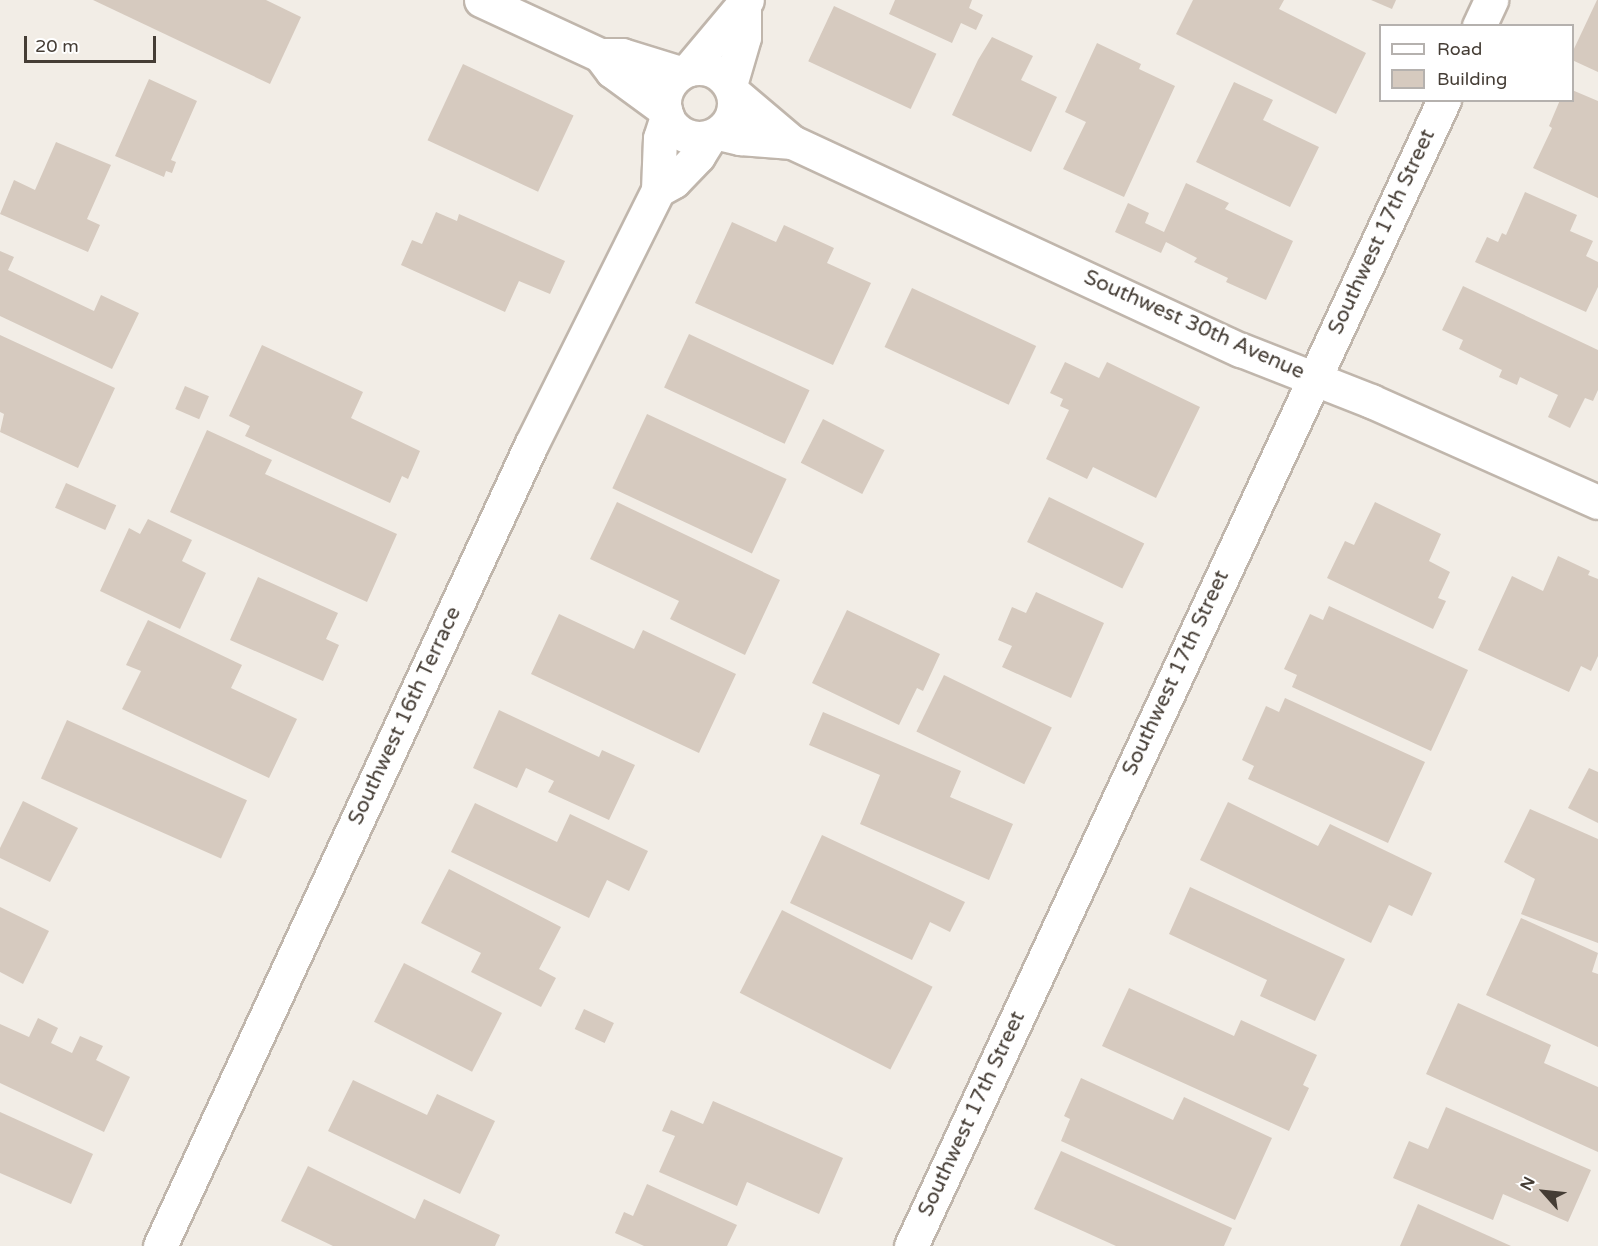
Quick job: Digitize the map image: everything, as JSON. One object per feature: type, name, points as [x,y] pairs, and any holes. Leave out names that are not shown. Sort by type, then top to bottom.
[{"type":"street","points":[[481,0],[600,55],[622,55],[684,71],[700,67],[712,70],[731,89]]},
{"type":"street","points":[[1480,24],[1491,0]]},
{"type":"street","points":[[600,55],[612,71],[666,113],[672,125],[690,137],[714,135],[727,125],[732,115],[731,89],[744,36],[745,3]]},
{"type":"street","points":[[666,113],[667,89],[745,3]]},
{"type":"street","name":"Southwest 30th Avenue","points":[[731,89],[792,142],[1241,350],[1371,401],[1598,502]]},
{"type":"street","name":"Southwest 17th Street","points":[[911,1246],[1443,102]]},
{"type":"street","name":"Southwest 16th Terrace","points":[[160,1246],[493,525],[658,190],[660,138],[666,113]]},
{"type":"street","name":"Southwest 30th Avenue","points":[[714,135],[792,142]]},
{"type":"street","name":"Southwest 16th Terrace","points":[[658,190],[674,181],[714,135]]},
{"type":"building","points":[[93,0],[266,0],[301,17],[270,84]]},
{"type":"building","points":[[895,0],[972,0],[969,8],[983,15],[976,30],[961,23],[952,43],[889,14]]},
{"type":"building","points":[[1193,0],[1284,0],[1279,9],[1366,53],[1336,114],[1176,34]]},
{"type":"building","points":[[1371,0],[1396,0],[1392,9]]},
{"type":"building","points":[[1598,0],[1598,72],[1574,61],[1574,49]]},
{"type":"building","points":[[834,6],[936,54],[911,109],[808,61]]},
{"type":"building","points":[[992,37],[1033,56],[1021,80],[1057,97],[1031,152],[952,115],[978,60]]},
{"type":"building","points":[[1097,43],[1141,64],[1139,69],[1175,86],[1124,197],[1063,169],[1086,122],[1065,112]]},
{"type":"building","points":[[463,64],[574,116],[538,192],[428,140]]},
{"type":"building","points":[[149,79],[197,101],[171,160],[176,162],[172,173],[166,171],[164,177],[115,156]]},
{"type":"building","points":[[1234,82],[1273,100],[1263,120],[1319,147],[1290,207],[1196,162]]},
{"type":"building","points":[[1574,91],[1598,101],[1598,198],[1533,168],[1552,128],[1549,126],[1559,102],[1574,102]]},
{"type":"building","points":[[56,142],[111,165],[87,219],[100,225],[88,252],[0,214],[14,180],[35,190]]},
{"type":"building","points":[[1186,183],[1229,203],[1225,209],[1293,241],[1266,300],[1226,282],[1228,278],[1194,262],[1197,258],[1166,242],[1161,253],[1115,232],[1128,203],[1149,213],[1145,223],[1164,232]]},
{"type":"building","points":[[1525,192],[1577,215],[1570,231],[1593,241],[1586,256],[1598,262],[1598,287],[1586,312],[1475,262],[1487,237],[1498,242],[1502,233],[1506,235]]},
{"type":"building","points":[[436,212],[457,221],[459,214],[565,261],[550,294],[519,281],[505,312],[401,265],[412,240],[422,244]]},
{"type":"building","points":[[732,222],[776,242],[784,225],[834,248],[827,263],[871,283],[833,365],[695,303]]},
{"type":"building","points":[[0,251],[14,257],[8,270],[94,311],[101,295],[139,313],[112,369],[0,316]]},
{"type":"building","points":[[1463,286],[1598,350],[1598,390],[1593,401],[1585,398],[1570,428],[1548,417],[1558,395],[1520,377],[1517,385],[1499,377],[1502,370],[1459,349],[1463,340],[1442,330]]},
{"type":"building","points":[[912,288],[1036,346],[1009,405],[885,347]]},
{"type":"building","points":[[689,334],[810,390],[785,444],[664,387]]},
{"type":"building","points":[[0,335],[115,388],[78,468],[0,432],[4,414],[0,412]]},
{"type":"building","points":[[262,345],[363,392],[351,418],[420,451],[408,479],[402,476],[390,503],[245,436],[250,426],[229,416]]},
{"type":"building","points":[[1065,362],[1099,378],[1107,362],[1200,407],[1156,498],[1093,467],[1087,479],[1046,459],[1069,410],[1060,406],[1063,399],[1050,393]]},
{"type":"building","points":[[185,386],[209,396],[199,419],[175,409]]},
{"type":"building","points":[[647,414],[787,479],[752,553],[612,488]]},
{"type":"building","points":[[823,419],[884,450],[862,494],[801,463]]},
{"type":"building","points":[[207,430],[272,460],[265,474],[397,534],[367,602],[170,512]]},
{"type":"building","points":[[66,483],[116,505],[105,530],[55,508]]},
{"type":"building","points":[[1049,497],[1144,543],[1122,588],[1027,542]]},
{"type":"building","points":[[617,502],[780,580],[745,655],[670,619],[679,601],[590,559]]},
{"type":"building","points":[[1375,502],[1441,534],[1429,561],[1450,572],[1438,598],[1446,601],[1433,629],[1327,578],[1345,541],[1354,545]]},
{"type":"building","points":[[148,519],[192,540],[182,561],[206,573],[180,629],[100,591],[129,528],[140,534]]},
{"type":"building","points":[[1558,556],[1590,571],[1588,575],[1598,579],[1598,656],[1591,671],[1581,666],[1569,692],[1478,650],[1512,576],[1543,591]]},
{"type":"building","points":[[258,577],[338,613],[326,639],[339,645],[323,681],[230,640]]},
{"type":"building","points":[[1036,592],[1104,623],[1071,698],[1002,667],[1012,646],[998,640],[1012,607],[1026,613]]},
{"type":"building","points":[[1329,606],[1468,670],[1431,751],[1292,687],[1297,675],[1284,669],[1310,614],[1323,620]]},
{"type":"building","points":[[847,610],[940,654],[923,691],[917,688],[899,725],[812,683]]},
{"type":"building","points":[[559,614],[634,649],[643,630],[736,674],[699,753],[531,674]]},
{"type":"building","points":[[148,620],[242,665],[231,688],[297,719],[269,778],[122,709],[141,671],[126,665]]},
{"type":"building","points":[[944,675],[1052,728],[1024,784],[916,732]]},
{"type":"building","points":[[1285,698],[1425,762],[1388,843],[1248,779],[1254,766],[1242,760],[1266,706],[1279,712]]},
{"type":"building","points":[[499,710],[599,757],[602,750],[635,765],[609,820],[548,792],[554,781],[526,768],[517,788],[473,768]]},
{"type":"building","points":[[823,712],[961,771],[950,797],[1013,824],[989,880],[860,824],[880,775],[809,745]]},
{"type":"building","points":[[67,720],[247,800],[221,859],[41,778]]},
{"type":"building","points":[[1589,768],[1598,772],[1598,823],[1568,808]]},
{"type":"building","points":[[23,801],[78,828],[50,882],[0,858],[0,848]]},
{"type":"building","points":[[1228,802],[1318,846],[1330,824],[1432,873],[1412,916],[1389,905],[1371,943],[1200,860]]},
{"type":"building","points":[[475,803],[557,842],[570,814],[648,851],[629,891],[607,880],[589,918],[451,852]]},
{"type":"building","points":[[1530,809],[1598,839],[1598,943],[1521,914],[1535,879],[1504,862]]},
{"type":"building","points":[[822,835],[965,902],[950,932],[930,922],[912,960],[790,903]]},
{"type":"building","points":[[449,869],[561,927],[539,969],[556,978],[541,1007],[471,972],[481,953],[421,923]]},
{"type":"building","points":[[1190,887],[1345,959],[1315,1021],[1260,996],[1267,980],[1169,934]]},
{"type":"building","points":[[0,907],[49,931],[23,984],[0,972]]},
{"type":"building","points":[[782,910],[933,987],[890,1070],[740,993]]},
{"type":"building","points":[[1521,918],[1598,953],[1592,972],[1598,974],[1598,1047],[1486,995]]},
{"type":"building","points":[[404,963],[502,1013],[472,1072],[374,1022]]},
{"type":"building","points":[[1129,988],[1234,1036],[1241,1020],[1317,1055],[1303,1085],[1309,1088],[1289,1131],[1102,1046]]},
{"type":"building","points":[[1458,1003],[1551,1045],[1544,1063],[1598,1087],[1598,1152],[1426,1074]]},
{"type":"building","points":[[584,1009],[614,1023],[605,1043],[575,1029]]},
{"type":"building","points":[[38,1018],[58,1028],[51,1043],[72,1053],[80,1036],[103,1046],[96,1060],[130,1077],[104,1132],[0,1083],[0,1024],[29,1037]]},
{"type":"building","points":[[1081,1078],[1173,1120],[1184,1097],[1272,1138],[1235,1220],[1061,1141],[1070,1119],[1064,1116]]},
{"type":"building","points":[[353,1080],[427,1115],[437,1094],[495,1121],[460,1194],[328,1131]]},
{"type":"building","points":[[713,1101],[843,1158],[819,1214],[747,1182],[737,1206],[659,1172],[675,1136],[662,1131],[671,1110],[703,1124]]},
{"type":"building","points":[[1446,1107],[1591,1170],[1568,1222],[1503,1194],[1493,1220],[1393,1178],[1409,1141],[1428,1149]]},
{"type":"building","points":[[0,1112],[93,1154],[71,1204],[0,1173]]},
{"type":"building","points":[[1061,1151],[1232,1228],[1224,1246],[1116,1246],[1034,1209]]},
{"type":"building","points":[[308,1166],[415,1219],[424,1199],[500,1235],[495,1246],[333,1246],[281,1221]]},
{"type":"building","points":[[647,1184],[737,1225],[727,1246],[644,1246],[615,1233],[624,1212],[633,1216]]},
{"type":"building","points":[[1418,1204],[1511,1246],[1400,1246]]}]
